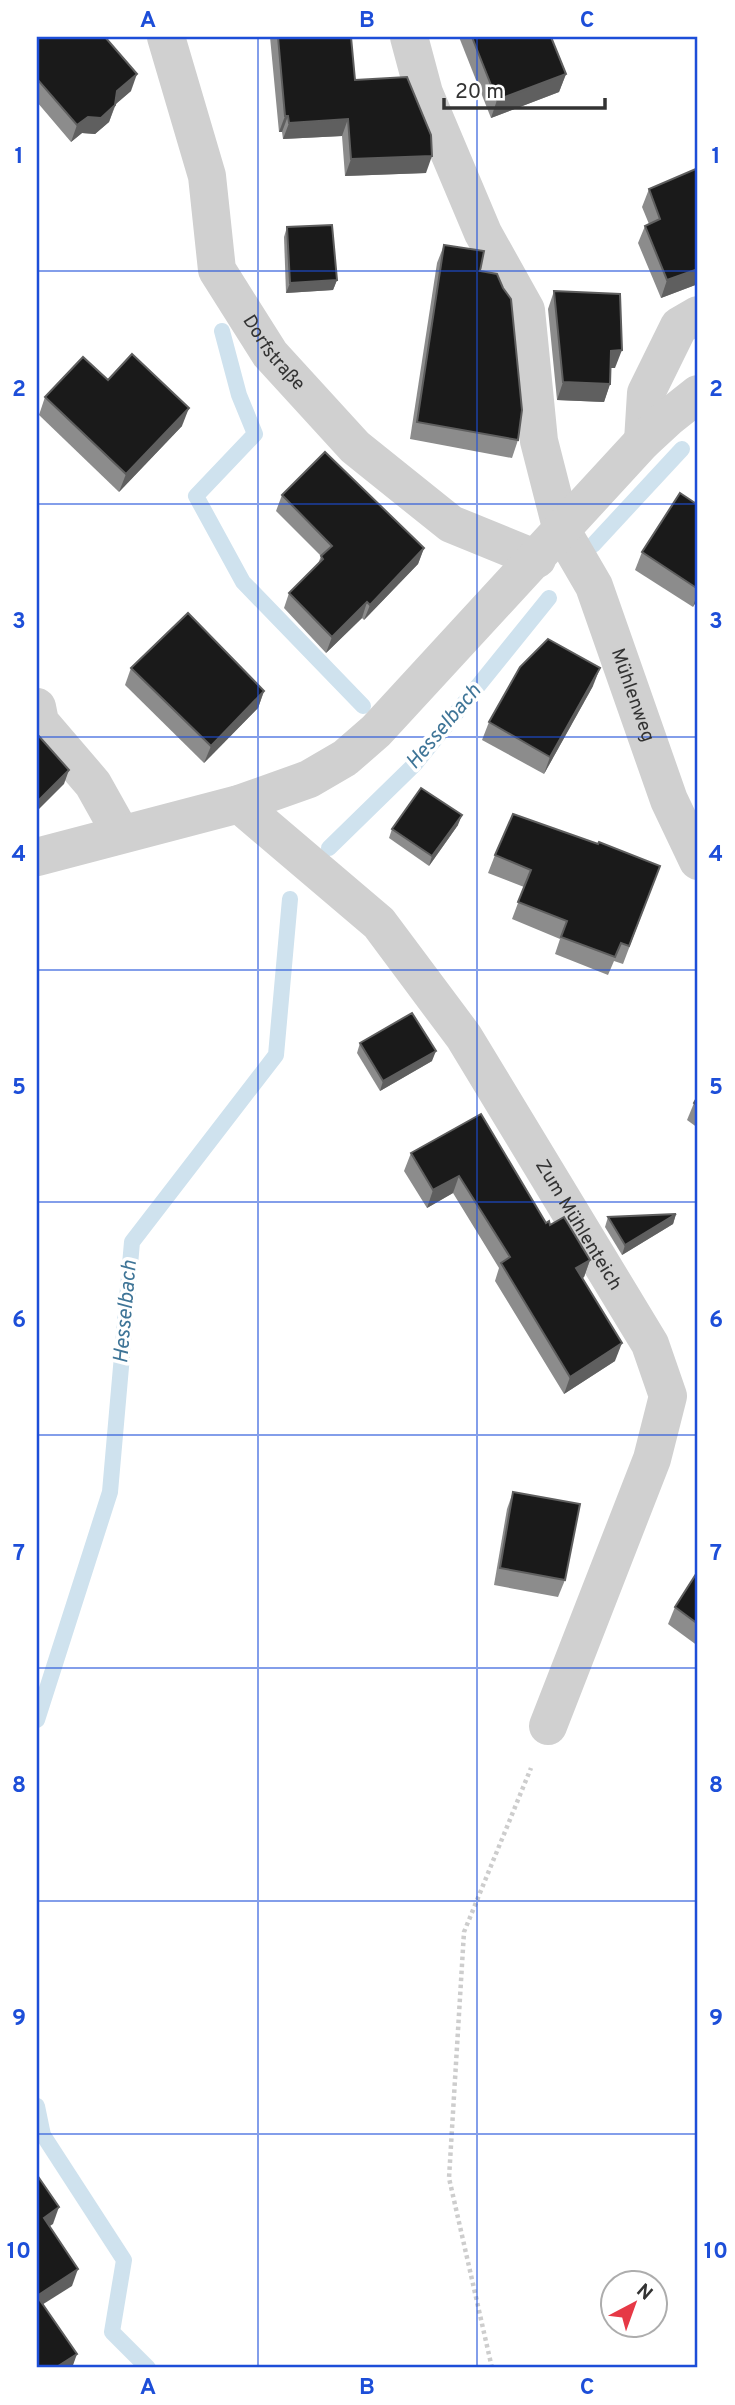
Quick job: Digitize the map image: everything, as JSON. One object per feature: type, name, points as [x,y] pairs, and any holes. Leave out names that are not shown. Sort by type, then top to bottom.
[{"type":"street","name":"Dorfstraße","points":[[166,37],[207,176],[217,270],[270,354],[355,447],[451,524],[537,559]]},
{"type":"street","points":[[409,37],[424,93],[483,233],[526,310],[539,441],[562,531]]},
{"type":"street","points":[[37,856],[239,804],[309,779],[345,758],[376,731],[562,531],[677,418],[646,393],[679,326],[698,315]]},
{"type":"street","name":"Mühlenweg","points":[[562,531],[594,586],[669,800],[698,861]]},
{"type":"street","points":[[37,707],[40,722],[93,784],[121,834]]},
{"type":"street","name":"Zum Mühlenteich","points":[[239,804],[379,923],[464,1037],[650,1344],[668,1396],[652,1459],[548,1726]]},
{"type":"path","points":[[492,2368],[449,2178],[464,1932],[548,1726]]},
{"type":"building","points":[[37,37],[105,37],[137,74],[117,91],[115,105],[101,118],[88,117],[77,125],[37,79]]},
{"type":"building","points":[[278,37],[351,37],[355,80],[407,77],[431,135],[432,156],[351,159],[348,119],[289,123],[288,116],[285,116]]},
{"type":"building","points":[[472,37],[551,37],[566,74],[497,100]]},
{"type":"building","points":[[698,168],[698,269],[667,280],[645,226],[660,219],[649,189]]},
{"type":"building","points":[[332,225],[337,280],[290,283],[287,227]]},
{"type":"building","points":[[444,245],[484,251],[480,271],[497,274],[511,299],[522,410],[518,440],[417,422]]},
{"type":"building","points":[[554,291],[620,294],[622,350],[611,351],[610,384],[563,382]]},
{"type":"building","points":[[132,354],[189,408],[126,474],[45,397],[83,357],[108,380]]},
{"type":"building","points":[[325,452],[424,548],[370,605],[367,602],[332,637],[289,593],[323,559],[321,556],[332,546],[282,495]]},
{"type":"building","points":[[680,493],[698,505],[698,589],[642,552]]},
{"type":"building","points":[[188,613],[264,691],[211,746],[131,668]]},
{"type":"building","points":[[548,639],[600,668],[550,757],[489,722],[520,667]]},
{"type":"building","points":[[37,734],[69,770],[37,802]]},
{"type":"building","points":[[421,788],[462,815],[432,856],[392,829]]},
{"type":"building","points":[[513,814],[598,844],[599,842],[660,866],[629,946],[621,943],[615,957],[561,937],[567,921],[518,902],[531,870],[495,855]]},
{"type":"building","points":[[412,1013],[436,1051],[383,1081],[360,1043]]},
{"type":"building","points":[[481,1114],[546,1223],[549,1221],[550,1225],[564,1217],[590,1260],[576,1268],[622,1343],[570,1377],[501,1263],[510,1257],[459,1176],[433,1190],[411,1153]]},
{"type":"building","points":[[676,1214],[625,1245],[608,1217]]},
{"type":"building","points":[[513,1492],[580,1504],[565,1580],[500,1568]]},
{"type":"building","points":[[698,1571],[698,1624],[675,1607]]},
{"type":"building","points":[[37,2175],[59,2207],[44,2218],[78,2269],[37,2296]]},
{"type":"building","points":[[37,2296],[77,2354],[55,2368],[37,2368]]},
{"type":"waterway","points":[[222,331],[239,395],[255,434],[196,496],[243,582],[363,706]]},
{"type":"waterway","name":"Hesselbach","points":[[593,545],[682,449]]},
{"type":"waterway","name":"Hesselbach","points":[[329,848],[415,764],[549,598]]},
{"type":"waterway","name":"Hesselbach","points":[[37,1720],[110,1492],[132,1242],[276,1055],[290,899]]},
{"type":"waterway","name":"Hesselbach","points":[[37,2106],[43,2135],[124,2260],[112,2332],[148,2368]]}]
